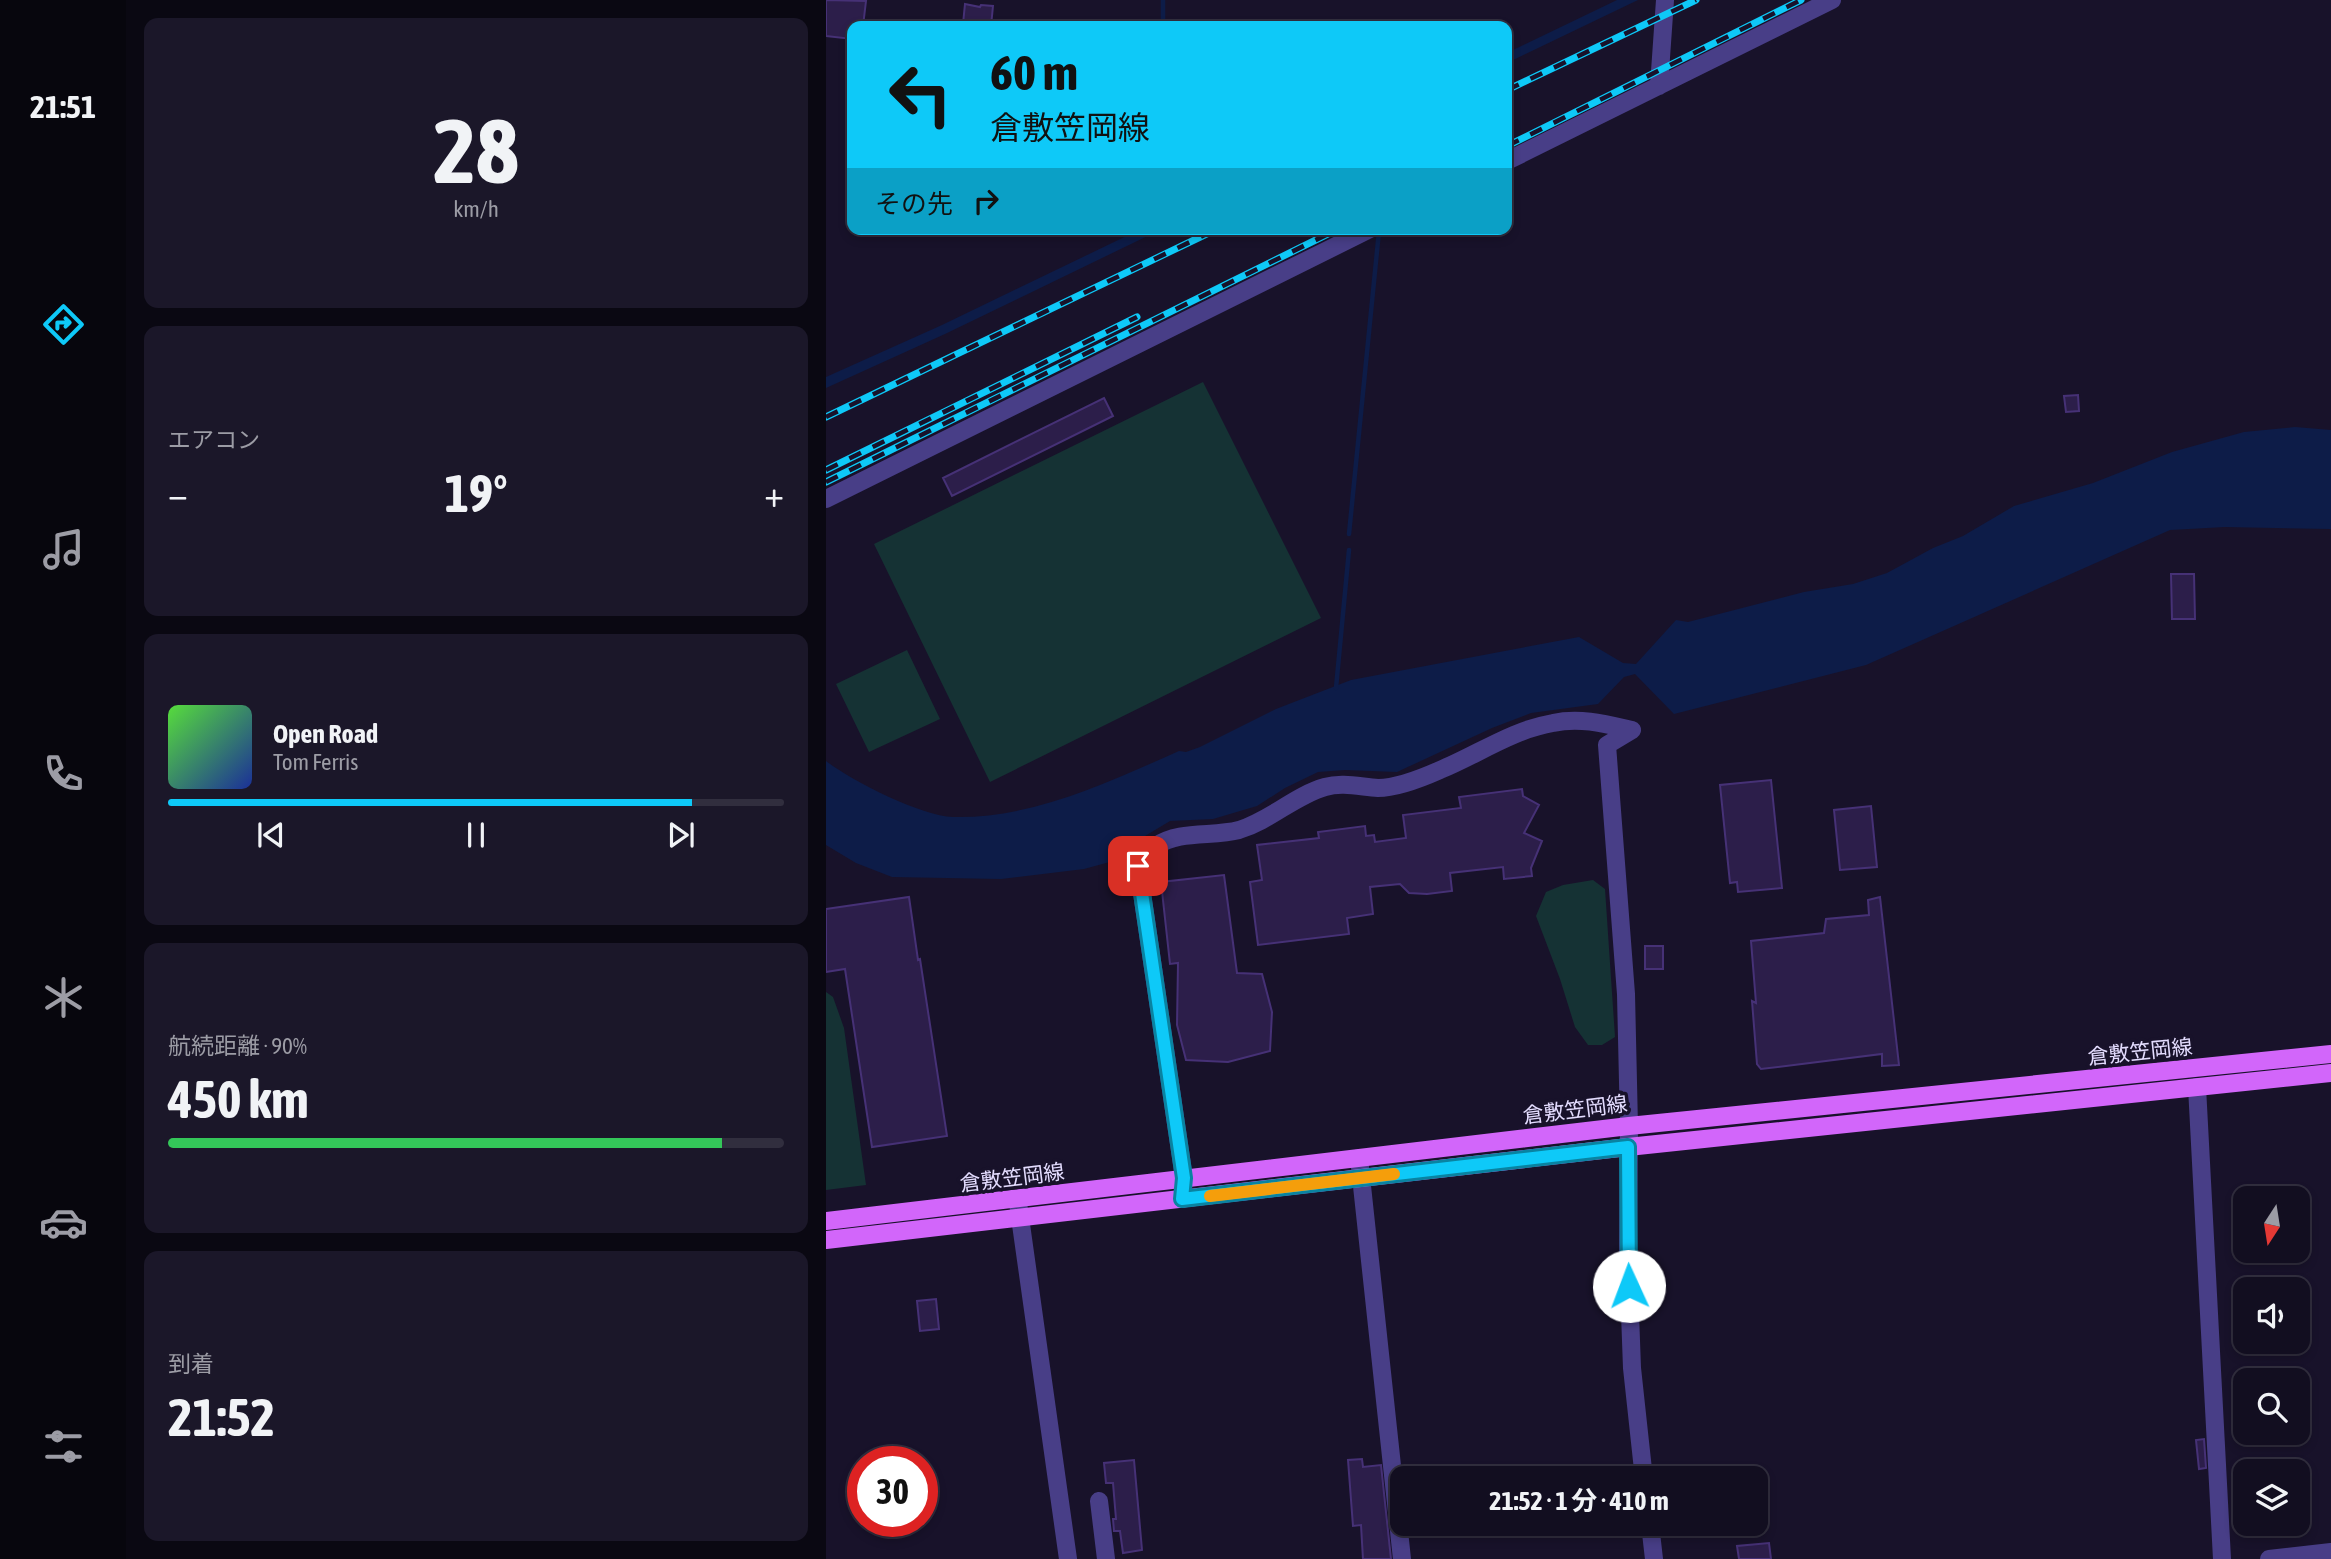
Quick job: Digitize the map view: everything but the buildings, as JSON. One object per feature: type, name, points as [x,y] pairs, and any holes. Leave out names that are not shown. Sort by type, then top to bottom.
[{"type":"main road","name":"倉敷笠岡線","points":[[826,1222],[1629,1126],[2331,1054]]},
{"type":"main road","name":"倉敷笠岡線","points":[[826,1240],[1628,1147],[2331,1073]]},
{"type":"street","points":[[1659,86],[1665,0]]},
{"type":"street","points":[[1512,159],[1832,0]]},
{"type":"street","points":[[826,499],[1358,235]]},
{"type":"street","points":[[1182,1199],[1184,1178],[1138,866],[1157,846],[1181,836],[1220,834],[1241,829],[1266,820],[1305,794],[1328,786],[1381,788],[1403,783],[1440,770],[1502,739],[1552,723],[1587,720],[1632,730],[1607,745],[1626,994],[1628,1258],[1632,1368],[1643,1466]]},
{"type":"street","points":[[2197,1087],[2222,1559]]},
{"type":"street","points":[[1359,1158],[1402,1559]]},
{"type":"street","points":[[1017,1199],[1068,1559]]},
{"type":"street","points":[[1099,1501],[1106,1559]]},
{"type":"street","points":[[1651,1536],[1654,1559]]},
{"type":"street","points":[[2269,1559],[2331,1552]]},
{"type":"green space","points":[[1203,382],[1321,618],[990,782],[874,544]]},
{"type":"green space","points":[[907,650],[940,719],[869,752],[836,684]]},
{"type":"green space","points":[[1593,880],[1605,889],[1615,1037],[1602,1045],[1588,1045],[1575,1027],[1536,916],[1546,892],[1563,885]]},
{"type":"green space","points":[[826,992],[833,997],[844,1028],[866,1185],[826,1190]]},
{"type":"water","points":[[1617,0],[1638,0],[1512,61],[1512,51]]},
{"type":"water","points":[[1129,235],[1150,235],[826,388],[826,377],[942,325]]},
{"type":"water","points":[[2295,427],[2331,430],[2331,529],[2225,527],[2170,530],[1866,665],[1674,714],[1635,674],[1624,677],[1598,704],[1531,713],[1397,772],[1318,772],[1257,806],[1213,819],[1170,821],[1140,839],[1117,860],[1084,869],[1001,879],[892,877],[856,863],[826,845],[826,761],[852,778],[923,811],[953,817],[1012,812],[1098,786],[1179,751],[1186,752],[1200,747],[1276,709],[1351,680],[1579,637],[1623,663],[1636,664],[1676,620],[1688,622],[1804,592],[1853,584],[1887,573],[1933,548],[1963,536],[2014,506],[2093,483],[2172,452],[2244,432]]},
{"type":"waterway","points":[[1163,0],[1163,21]]},
{"type":"waterway","points":[[1349,534],[1379,235]]},
{"type":"waterway","points":[[1336,688],[1349,550]]},
{"type":"railway","points":[[1512,88],[1696,0]]},
{"type":"railway","points":[[1512,144],[1801,0]]},
{"type":"railway","points":[[826,417],[1205,235]]},
{"type":"railway","points":[[826,482],[1326,235]]},
{"type":"railway","points":[[826,470],[1137,317]]},
{"type":"slow traffic","points":[[1210,1196],[1394,1174]]},
{"type":"route","points":[[1138,866],[1184,1178],[1182,1199],[1628,1147],[1629,1286]]}]
